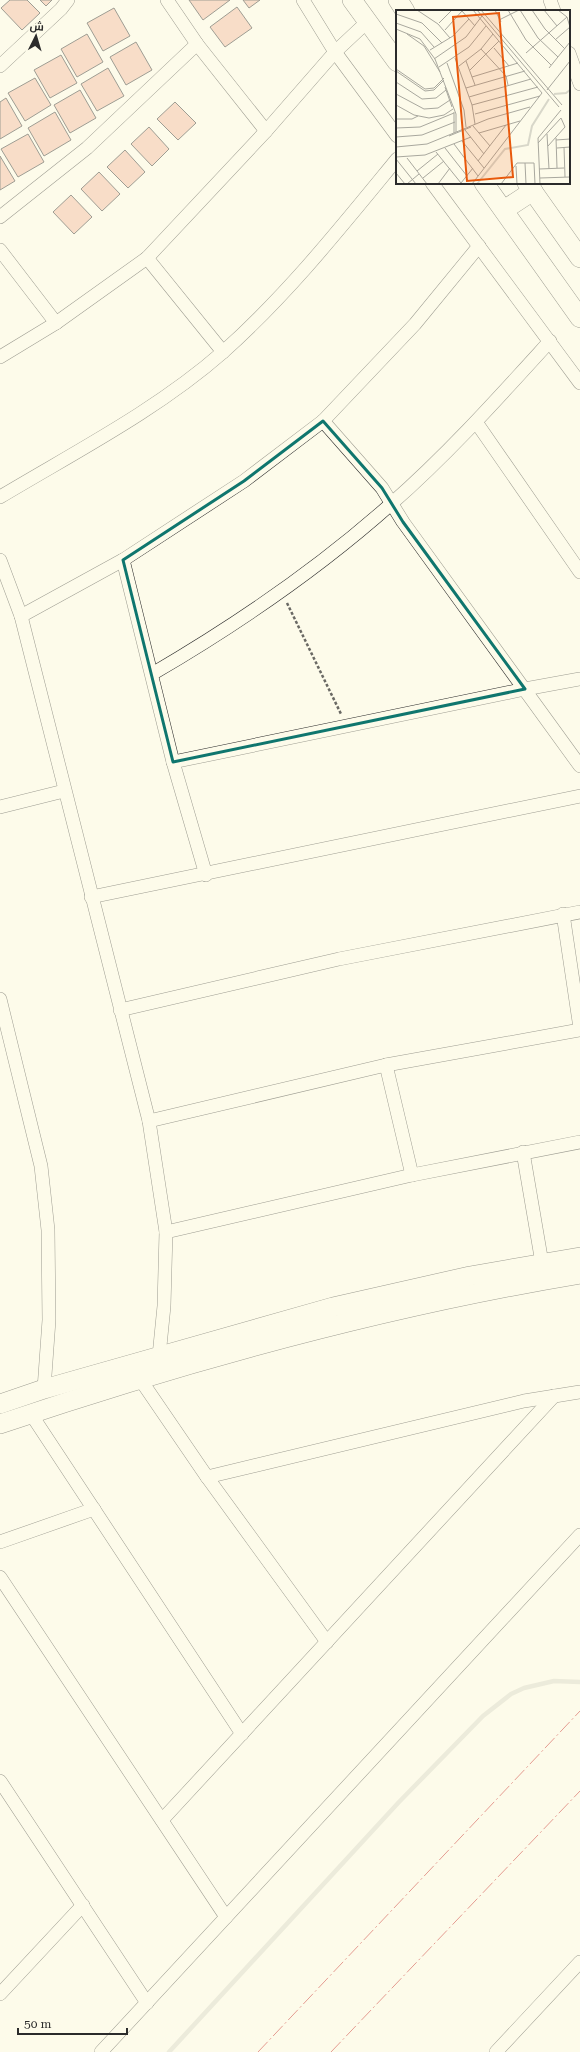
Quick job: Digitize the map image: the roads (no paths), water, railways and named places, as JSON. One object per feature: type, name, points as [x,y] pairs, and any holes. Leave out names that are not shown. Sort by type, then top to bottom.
[{"type":"street","points":[[0,66],[68,0]]},
{"type":"street","points":[[167,0],[197,44],[266,131]]},
{"type":"street","points":[[303,0],[335,52],[396,135]]},
{"type":"street","points":[[352,0],[396,61]]},
{"type":"street","points":[[398,0],[404,10]]},
{"type":"street","points":[[550,0],[554,10]]},
{"type":"street","points":[[0,357],[56,323],[147,258],[192,207],[266,131],[335,52],[368,22]]},
{"type":"street","points":[[0,217],[87,148],[197,44]]},
{"type":"street","points":[[570,57],[579,80]]},
{"type":"street","points":[[0,497],[119,426],[173,391],[222,352],[289,288],[396,160]]},
{"type":"street","points":[[433,184],[580,383]]},
{"type":"street","points":[[485,184],[580,318]]},
{"type":"street","points":[[504,210],[530,187],[580,258]]},
{"type":"street","points":[[22,616],[123,560],[244,481],[322,421],[415,324],[479,246]]},
{"type":"street","points":[[0,250],[56,323]]},
{"type":"street","points":[[147,258],[222,352]]},
{"type":"street","points":[[152,674],[198,647],[281,590],[340,547],[392,504],[476,422],[550,341]]},
{"type":"street","points":[[322,421],[382,488],[403,522],[580,766]]},
{"type":"street","points":[[476,422],[580,572]]},
{"type":"street","points":[[0,560],[22,616],[64,791],[148,1122],[166,1232],[164,1306],[158,1356]]},
{"type":"street","points":[[123,560],[173,762],[206,875]]},
{"type":"street","points":[[173,762],[580,679]]},
{"type":"street","points":[[0,807],[64,791]]},
{"type":"street","points":[[91,897],[206,875],[580,796]]},
{"type":"street","points":[[120,1010],[339,958],[580,912]]},
{"type":"street","points":[[148,1122],[386,1065],[580,1029],[564,914]]},
{"type":"street","points":[[0,999],[41,1166],[48,1230],[49,1320],[44,1389]]},
{"type":"street","points":[[386,1065],[412,1175]]},
{"type":"street","points":[[166,1232],[412,1175],[580,1142]]},
{"type":"street","points":[[523,1152],[542,1263]]},
{"type":"street","points":[[0,1424],[140,1378],[269,1342],[470,1276],[580,1257]]},
{"type":"street","points":[[0,1404],[44,1389],[266,1325],[379,1305],[580,1274]]},
{"type":"street","points":[[140,1378],[207,1477],[327,1642]]},
{"type":"street","points":[[207,1477],[524,1401],[580,1392]]},
{"type":"street","points":[[162,1820],[554,1396]]},
{"type":"street","points":[[31,1414],[242,1734]]},
{"type":"street","points":[[0,1542],[94,1509]]},
{"type":"street","points":[[101,2052],[580,1535]]},
{"type":"street","points":[[0,1577],[226,1917]]},
{"type":"street","points":[[0,1781],[147,2003]]},
{"type":"street","points":[[1,1989],[82,1906]]},
{"type":"street","points":[[496,2052],[580,1962]]},
{"type":"street","points":[[510,2037],[510,2052]]},
{"type":"waterway","points":[[169,2052],[399,1802],[483,1716],[511,1694],[524,1688],[554,1681],[580,1682]]}]
